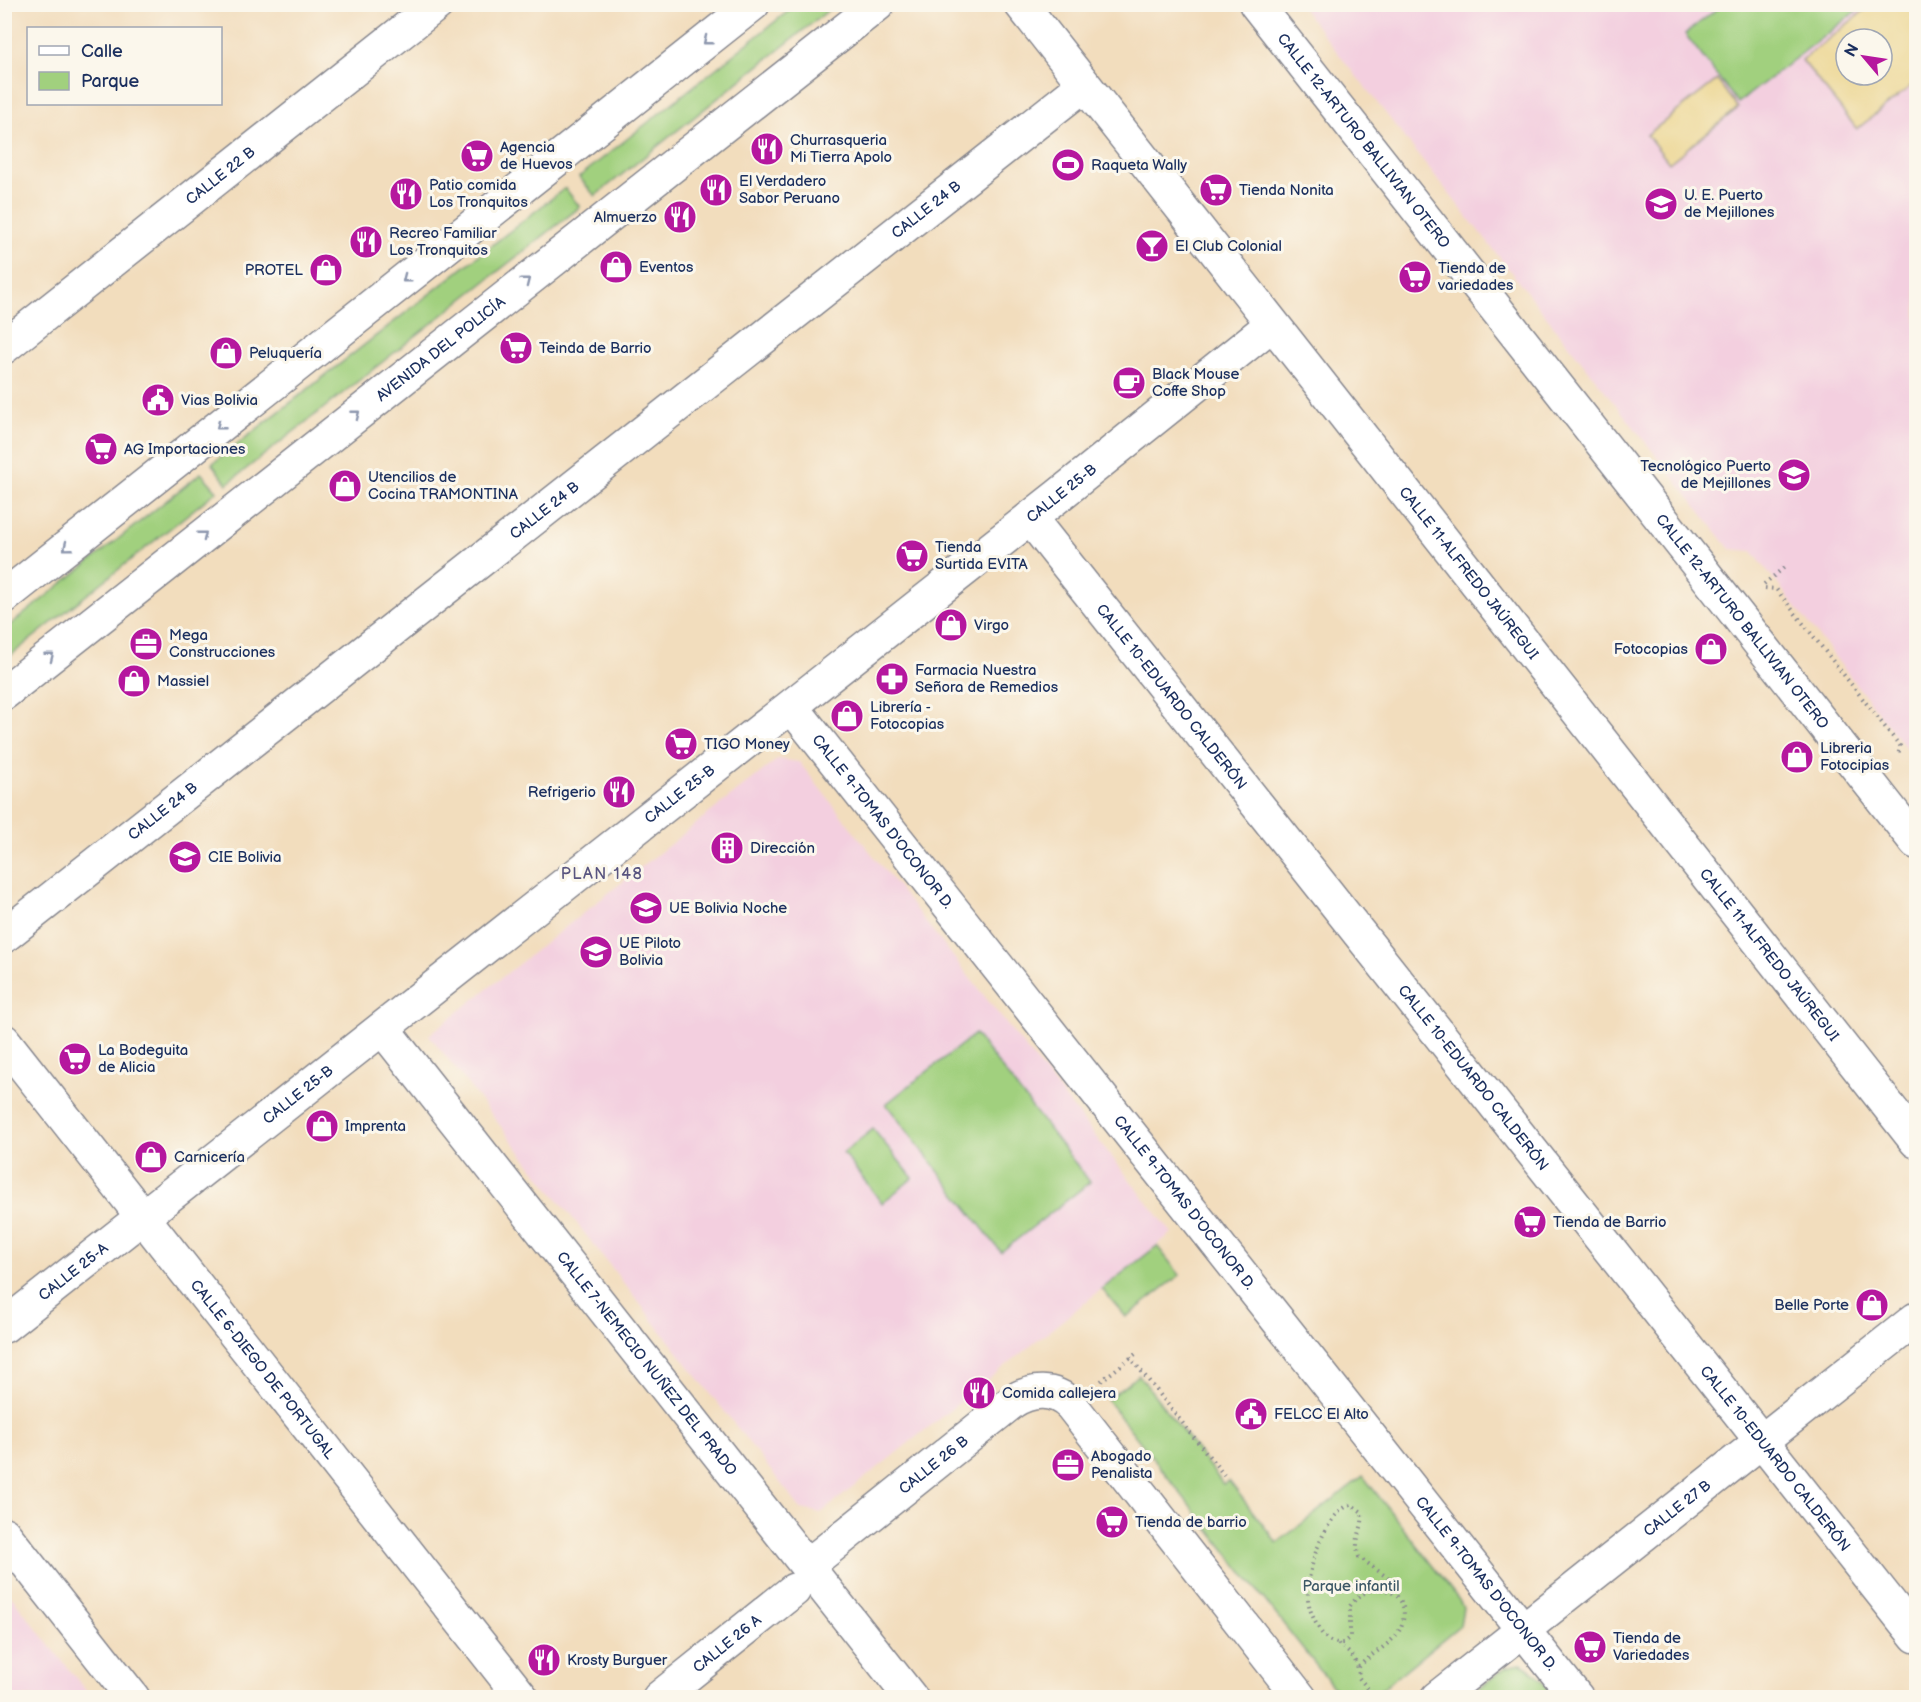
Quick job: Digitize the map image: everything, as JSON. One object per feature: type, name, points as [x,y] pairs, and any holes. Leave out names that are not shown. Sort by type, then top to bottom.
[{"type":"street","name":"CALLE 22 B","points":[[4,347],[437,4]]},
{"type":"street","points":[[4,597],[753,4]]},
{"type":"street","name":"AVENIDA DEL POLICÍA","points":[[4,693],[878,4]]},
{"type":"street","name":"CALLE 11-ALFREDO JAÚREGUI","points":[[1021,4],[1271,325],[1917,1141]]},
{"type":"street","name":"CALLE 12-ARTURO BALLIVIAN OTERO","points":[[1256,4],[1917,842]]},
{"type":"street","name":"CALLE 24 B","points":[[4,936],[1084,85]]},
{"type":"street","name":"CALLE 25-B","points":[[143,1217],[1030,518],[1271,325]]},
{"type":"street","name":"CALLE 10-EDUARDO CALDERÓN","points":[[1030,518],[1917,1636]]},
{"type":"street","name":"CALLE 9-TOMAS D'OCONOR D.","points":[[792,706],[1577,1698]]},
{"type":"street","name":"CALLE 7-NEMECIO NUÑEZ DEL PRADO","points":[[383,1029],[800,1578],[910,1698]]},
{"type":"street","name":"CALLE 6-DIEGO DE PORTUGAL","points":[[4,1041],[522,1698]]},
{"type":"street","name":"CALLE 25-A","points":[[4,1326],[143,1217]]},
{"type":"street","name":"CALLE 27 B","points":[[1437,1698],[1917,1319]]},
{"type":"street","name":"CALLE 26 B","points":[[800,1578],[1022,1396],[1046,1392],[1058,1395],[1067,1402],[1300,1698]]},
{"type":"street","points":[[4,1534],[133,1698]]},
{"type":"street","name":"CALLE 26 A","points":[[659,1698],[800,1578]]},
{"type":"path","points":[[1773,578],[1786,566]]},
{"type":"path","points":[[1776,589],[1900,746]]},
{"type":"path","points":[[1096,1385],[1137,1352]]},
{"type":"path","points":[[1130,1357],[1224,1475]]},
{"type":"path","points":[[1376,1698],[1359,1678],[1359,1667],[1351,1655],[1338,1643],[1327,1639],[1315,1622],[1308,1598],[1308,1588],[1323,1532],[1347,1506],[1352,1505],[1362,1512],[1363,1522],[1356,1540],[1359,1557],[1388,1578],[1391,1587],[1389,1591]]},
{"type":"path","points":[[1338,1643],[1343,1643],[1350,1637],[1350,1606],[1356,1597],[1371,1588],[1389,1591],[1396,1596],[1403,1610],[1402,1626],[1397,1635],[1359,1667]]},
{"type":"shaded area","name":"U. E. Puerto de Mejillones","points":[[1300,5],[1916,5],[1916,761],[1752,551],[1730,549]]},
{"type":"shaded area","points":[[778,759],[799,762],[1172,1233],[821,1513],[801,1509],[429,1035]]},
{"type":"shaded area","points":[[5,1588],[42,1635],[91,1697],[5,1697]]},
{"type":"green space","points":[[1722,4],[1864,5],[1738,103],[1685,34]]},
{"type":"green space","points":[[796,5],[835,5],[595,196],[579,177]]},
{"type":"green space","points":[[565,188],[580,207],[227,484],[212,464]]},
{"type":"green space","points":[[201,473],[217,491],[5,660],[5,629]]},
{"type":"green space","points":[[975,1034],[1090,1182],[1001,1252],[886,1104]]},
{"type":"green space","points":[[873,1129],[913,1178],[882,1203],[843,1153]]},
{"type":"green space","points":[[1157,1246],[1180,1275],[1126,1317],[1102,1289]]},
{"type":"green space","name":"Parque infantil","points":[[1139,1375],[1223,1484],[1229,1481],[1277,1543],[1363,1476],[1459,1600],[1463,1608],[1460,1625],[1372,1697],[1341,1697],[1107,1400]]},
{"type":"green space","points":[[1521,1664],[1536,1673],[1555,1697],[1468,1697],[1506,1667]]},
{"type":"sand","points":[[1871,5],[1916,5],[1916,82],[1857,129],[1802,60],[1834,34],[1834,87],[1894,87],[1894,27],[1843,27]]},
{"type":"sand","points":[[1717,80],[1738,108],[1669,163],[1647,135]]},
{"type":"place","name":"Churrasqueria Mi Tierra Apolo","points":[[767,149]]},
{"type":"place","name":"Agencia de Huevos","points":[[477,156]]},
{"type":"place","name":"Raqueta Wally","points":[[1068,165]]},
{"type":"place","name":"El Verdadero Sabor Peruano","points":[[716,190]]},
{"type":"place","name":"Tienda Nonita","points":[[1216,190]]},
{"type":"place","name":"Patio comida Los Tronquitos","points":[[406,194]]},
{"type":"place","name":"U. E. Puerto de Mejillones","points":[[1661,204]]},
{"type":"place","name":"Almuerzo","points":[[680,217]]},
{"type":"place","name":"Recreo Familiar Los Tronquitos","points":[[366,242]]},
{"type":"place","name":"El Club Colonial","points":[[1152,246]]},
{"type":"place","name":"Eventos","points":[[616,267]]},
{"type":"place","name":"PROTEL","points":[[326,270]]},
{"type":"place","name":"Tienda de variedades","points":[[1415,277]]},
{"type":"place","name":"Teinda de Barrio","points":[[516,348]]},
{"type":"place","name":"Peluquería","points":[[226,353]]},
{"type":"place","name":"Black Mouse Coffe Shop","points":[[1129,383]]},
{"type":"place","name":"Vias Bolivia","points":[[158,400]]},
{"type":"place","name":"AG Importaciones","points":[[101,449]]},
{"type":"place","name":"Tecnológico Puerto de Mejillones","points":[[1794,475]]},
{"type":"place","name":"Utencilios de Cocina TRAMONTINA","points":[[345,486]]},
{"type":"place","name":"Tienda Surtida EVITA","points":[[912,556]]},
{"type":"place","name":"Virgo","points":[[951,625]]},
{"type":"place","name":"Mega Construcciones","points":[[146,644]]},
{"type":"place","name":"Fotocopias","points":[[1711,649]]},
{"type":"place","name":"Farmacia Nuestra Señora de Remedios","points":[[892,679]]},
{"type":"place","name":"Massiel","points":[[134,681]]},
{"type":"place","name":"Librería - Fotocopias","points":[[847,716]]},
{"type":"place","name":"TIGO Money","points":[[681,744]]},
{"type":"place","name":"Libreria Fotocipias","points":[[1797,757]]},
{"type":"place","name":"Refrigerio","points":[[619,792]]},
{"type":"place","name":"Dirección","points":[[727,848]]},
{"type":"place","name":"CIE Bolivia","points":[[185,857]]},
{"type":"place","name":"UE Bolivia Noche","points":[[646,908]]},
{"type":"place","name":"UE Piloto Bolivia","points":[[596,952]]},
{"type":"place","name":"La Bodeguita de Alicia","points":[[75,1059]]},
{"type":"place","name":"Imprenta","points":[[322,1126]]},
{"type":"place","name":"Carnicería","points":[[151,1157]]},
{"type":"place","name":"Tienda de Barrio","points":[[1530,1222]]},
{"type":"place","name":"Belle Porte","points":[[1872,1305]]},
{"type":"place","name":"Comida callejera","points":[[979,1393]]},
{"type":"place","name":"FELCC El Alto","points":[[1251,1414]]},
{"type":"place","name":"Abogado Penalista","points":[[1068,1465]]},
{"type":"place","name":"Tienda de barrio","points":[[1112,1522]]},
{"type":"place","name":"Tienda de Variedades","points":[[1590,1647]]},
{"type":"place","name":"Krosty Burguer","points":[[544,1660]]},
{"type":"district","name":"PLAN 148","points":[[602,873]]}]
